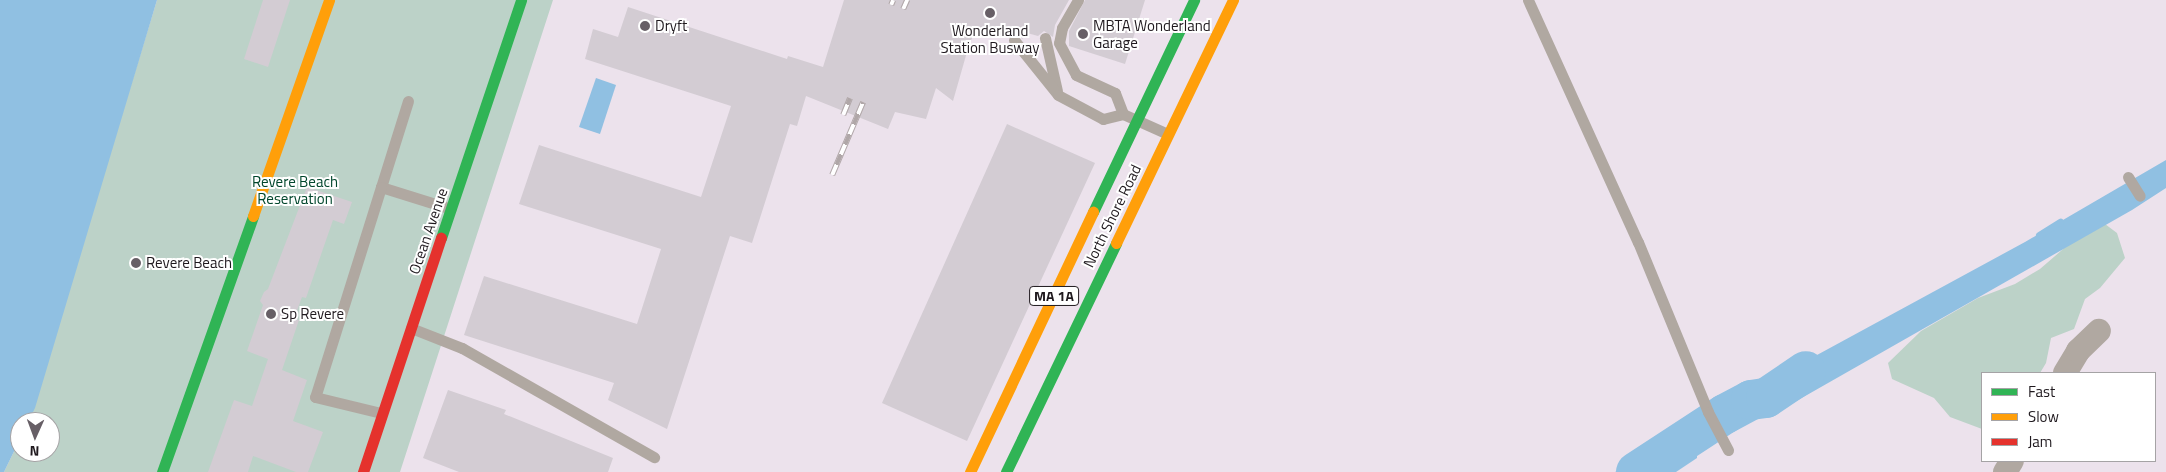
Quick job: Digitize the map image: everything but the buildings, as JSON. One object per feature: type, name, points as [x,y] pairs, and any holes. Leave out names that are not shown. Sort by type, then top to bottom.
[{"type":"main road","points":[[162,472],[329,0]]},
{"type":"main road","name":"Ocean Avenue","points":[[363,472],[381,413],[521,0]]},
{"type":"main road","name":"North Shore Road","points":[[970,472],[1194,0]]},
{"type":"main road","name":"North Shore Road","points":[[1006,472],[1233,0]]},
{"type":"street","points":[[2066,372],[2078,351],[2099,331]]},
{"type":"lane","points":[[1078,0],[1062,28],[1059,43],[1076,75],[1115,93],[1123,114]]},
{"type":"lane","points":[[1528,0],[1638,242],[1708,412],[1728,450]]},
{"type":"lane","points":[[1045,38],[1058,95]]},
{"type":"lane","points":[[1014,40],[1058,95],[1103,119],[1123,114],[1168,134]]},
{"type":"lane","points":[[381,413],[316,397],[408,101]]},
{"type":"lane","points":[[2128,177],[2140,196]]},
{"type":"lane","points":[[381,187],[451,209]]},
{"type":"lane","points":[[410,328],[462,348],[654,457]]},
{"type":"green space","name":"Revere Beach Reservation","points":[[157,0],[553,0],[400,472],[4,472],[10,460],[10,462],[60,462],[60,412],[31,412]]},
{"type":"green space","points":[[2105,224],[2117,233],[2125,258],[2100,288],[2085,299],[2074,329],[2051,338],[2046,363],[2041,372],[1981,372],[1981,429],[1950,417],[1934,398],[1892,379],[1888,363],[1921,331],[1978,298],[2015,284],[2040,269],[2084,231]]},
{"type":"water","points":[[0,0],[157,0],[35,408],[33,412],[10,412],[10,460],[4,472],[0,472]]},
{"type":"water","points":[[596,78],[616,85],[600,134],[579,127]]},
{"type":"water","points":[[2166,160],[2166,188],[2132,210],[1777,412],[1769,416],[1757,405],[1762,394],[1817,355],[2025,242]]},
{"type":"water","points":[[1687,434],[1697,444],[1697,458],[1676,472],[1615,472]]},
{"type":"waterway","points":[[2039,235],[2060,222]]},
{"type":"waterway","points":[[1636,472],[1725,414],[1751,400],[1766,398],[1806,371]]},
{"type":"railway","points":[[891,5],[893,0]]},
{"type":"railway","points":[[903,9],[907,0]]},
{"type":"railway","points":[[843,115],[850,98]]},
{"type":"railway","points":[[832,175],[863,102]]},
{"type":"traffic: fast","points":[[441,238],[521,0]]},
{"type":"traffic: fast","points":[[1093,212],[1194,0]]},
{"type":"traffic: fast","points":[[162,472],[253,216]]},
{"type":"traffic: fast","points":[[1006,472],[1116,243]]},
{"type":"traffic: slow","points":[[253,216],[329,0]]},
{"type":"traffic: slow","points":[[1116,243],[1233,0]]},
{"type":"traffic: slow","points":[[970,472],[1093,212]]},
{"type":"traffic: jam","points":[[363,472],[441,238]]},
{"type":"place","name":"Wonderland Station Busway","points":[[990,13]]},
{"type":"place","name":"Dryft","points":[[645,26]]},
{"type":"place","name":"MBTA Wonderland Garage","points":[[1083,34]]},
{"type":"place","name":"Revere Beach","points":[[136,263]]},
{"type":"place","name":"Sp Revere","points":[[271,314]]}]
